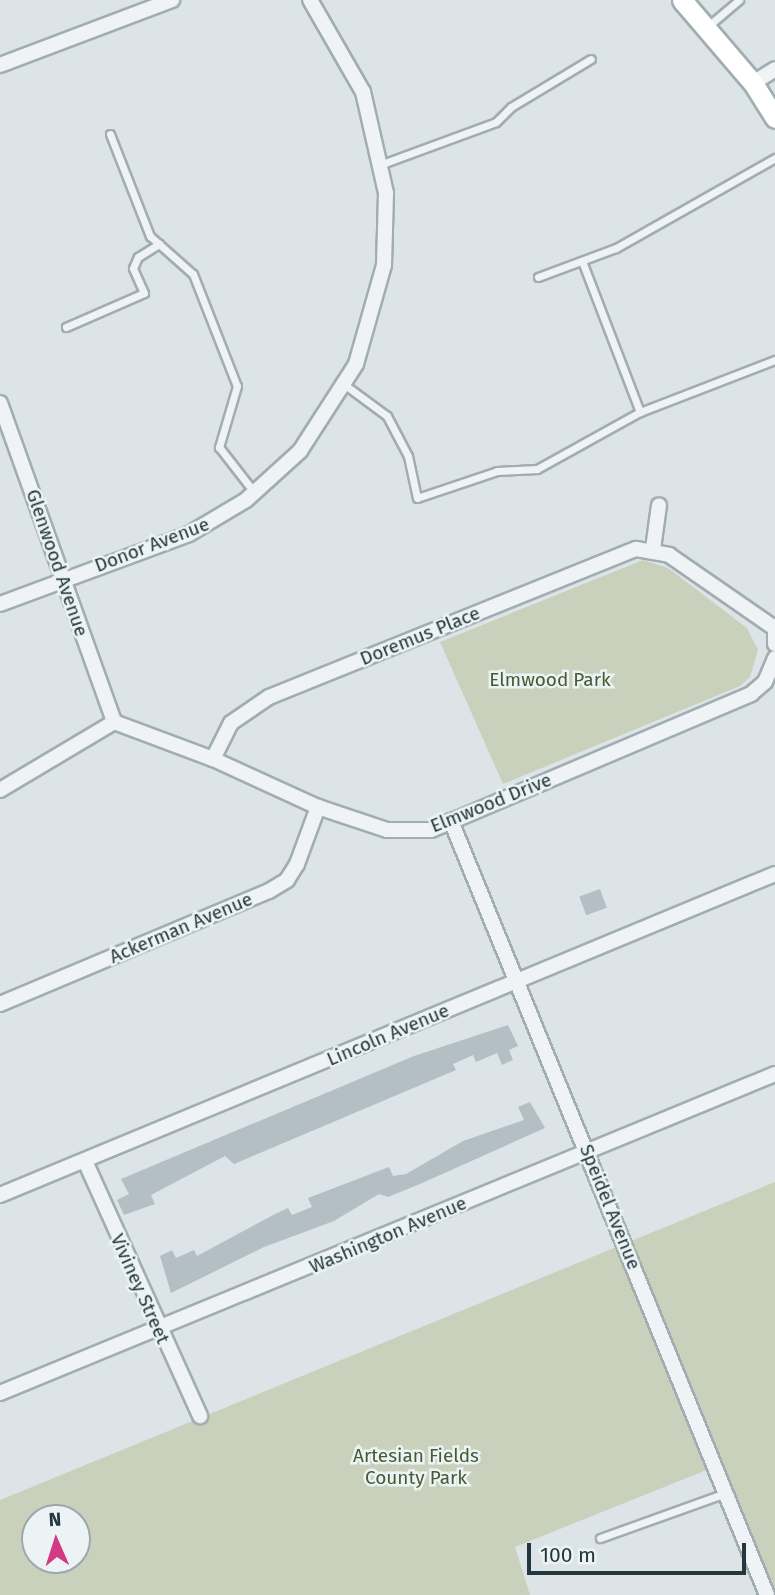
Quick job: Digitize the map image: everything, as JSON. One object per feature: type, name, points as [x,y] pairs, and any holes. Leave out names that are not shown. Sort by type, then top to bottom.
[{"type":"street","points":[[0,65],[172,0]]},
{"type":"street","name":"Donor Avenue","points":[[0,604],[63,578],[189,534],[254,493],[300,451],[345,386],[369,330],[384,265],[382,163],[363,92],[312,0]]},
{"type":"street","points":[[682,0],[753,83],[775,118]]},
{"type":"street","points":[[753,83],[775,69]]},
{"type":"street","name":"Glenwood Avenue","points":[[0,403],[3,420],[114,722]]},
{"type":"street","points":[[659,505],[653,549],[774,626],[775,644]]},
{"type":"street","name":"Doremus Place","points":[[213,758],[231,723],[269,696],[636,548],[653,549]]},
{"type":"street","name":"Elmwood Drive","points":[[114,722],[213,758],[318,807],[387,830],[431,830],[751,694],[765,682],[775,658]]},
{"type":"street","points":[[0,790],[114,722]]},
{"type":"street","name":"Ackerman Avenue","points":[[0,1004],[270,891],[287,880],[297,864],[318,807]]},
{"type":"street","name":"Speidel Avenue","points":[[451,821],[767,1595]]},
{"type":"street","name":"Lincoln Avenue","points":[[0,1195],[775,874]]},
{"type":"street","name":"Washington Avenue","points":[[0,1393],[775,1074]]},
{"type":"street","name":"Viviney Street","points":[[85,1161],[157,1330],[200,1416]]},
{"type":"lane","points":[[706,28],[739,0]]},
{"type":"lane","points":[[382,163],[496,122],[511,107],[592,59]]},
{"type":"lane","points":[[110,134],[150,236],[193,274],[237,386],[219,447],[254,493]]},
{"type":"lane","points":[[538,277],[627,242],[775,158]]},
{"type":"lane","points":[[66,327],[144,293],[133,268],[138,257],[159,244]]},
{"type":"lane","points":[[582,261],[640,412]]},
{"type":"lane","points":[[345,386],[387,416],[408,456],[417,498],[497,471],[537,469],[640,412],[775,360]]},
{"type":"lane","points":[[600,1538],[727,1493]]},
{"type":"green space","name":"Elmwood Park","points":[[643,560],[668,568],[747,628],[758,650],[750,677],[740,686],[503,784],[440,642]]},
{"type":"green space","name":"Artesian Fields County Park","points":[[775,1182],[775,1595],[767,1595],[714,1467],[515,1547],[530,1595],[0,1595],[0,1500]]},
{"type":"building","points":[[600,889],[607,908],[586,915],[579,897]]},
{"type":"building","points":[[508,1025],[518,1046],[509,1050],[513,1060],[502,1065],[497,1053],[476,1062],[473,1055],[453,1064],[456,1070],[234,1164],[225,1156],[151,1195],[155,1204],[124,1215],[117,1200],[129,1194],[121,1179],[414,1056]]},
{"type":"building","points":[[530,1102],[545,1128],[388,1197],[379,1194],[334,1221],[264,1247],[171,1293],[160,1256],[172,1250],[176,1258],[194,1250],[197,1256],[288,1208],[292,1215],[312,1207],[308,1198],[389,1167],[393,1176],[406,1174],[463,1141],[524,1120],[518,1107]]}]
